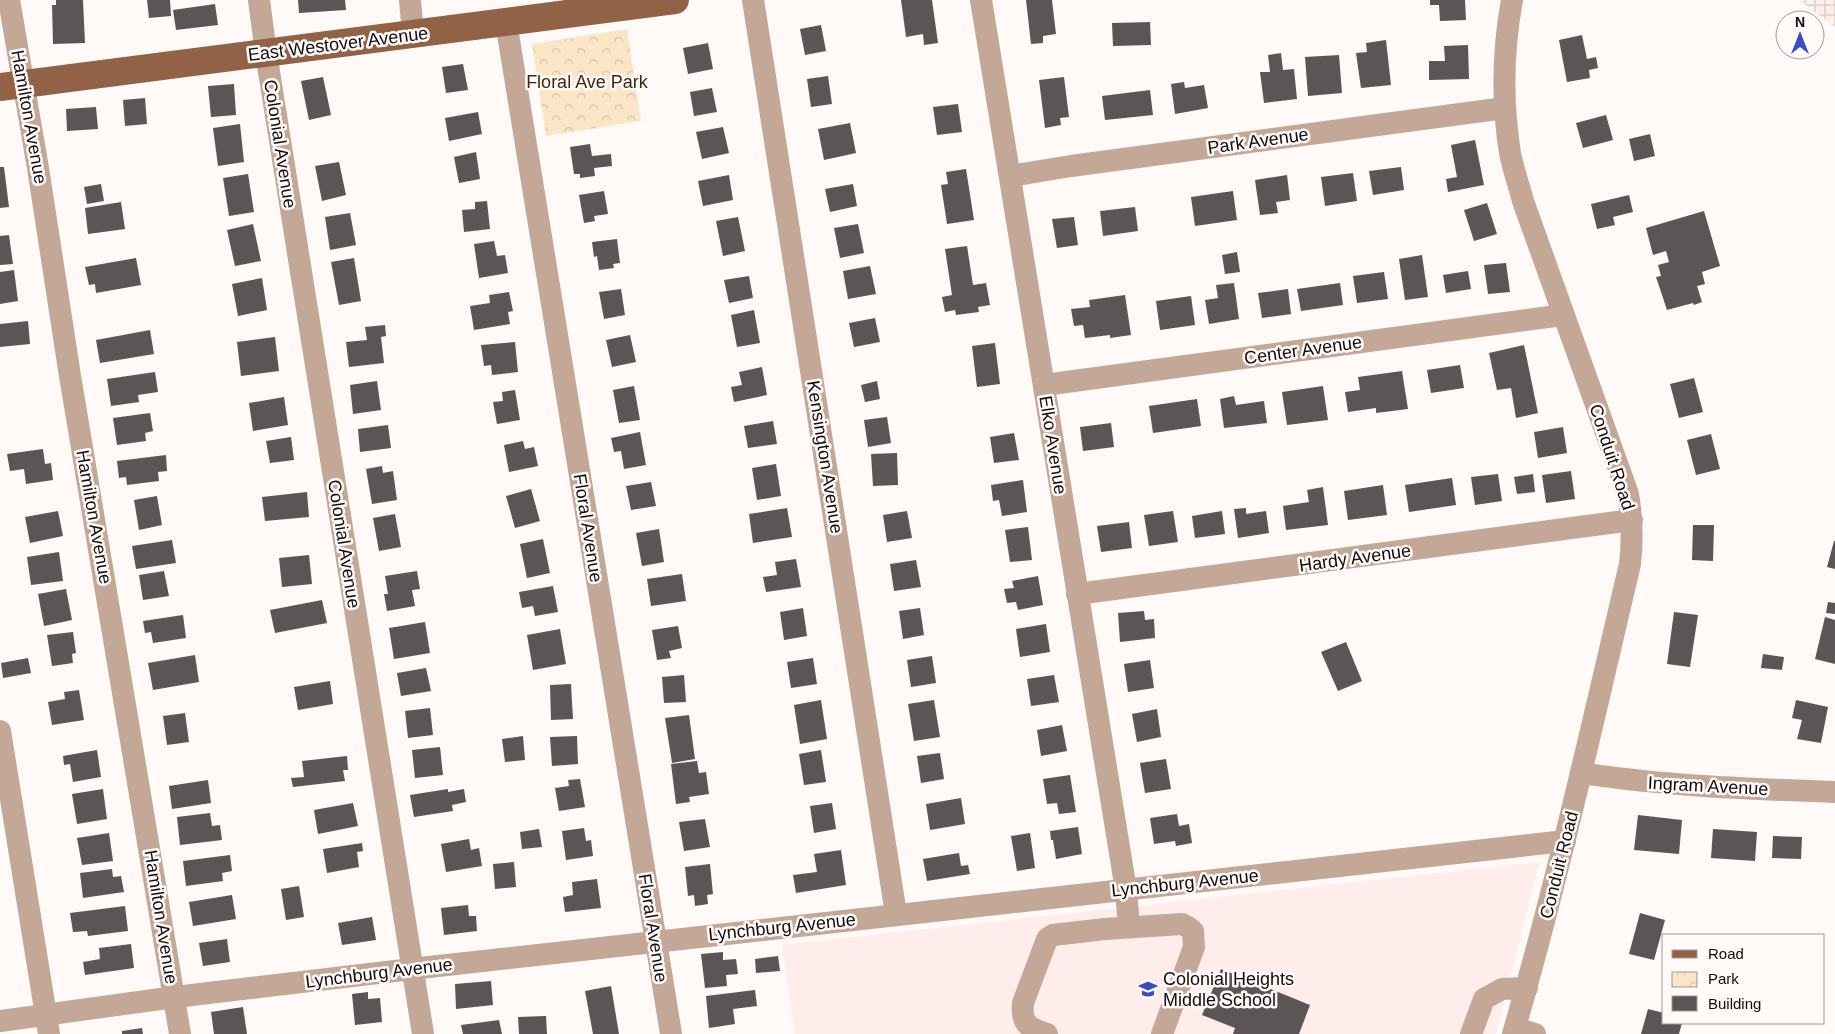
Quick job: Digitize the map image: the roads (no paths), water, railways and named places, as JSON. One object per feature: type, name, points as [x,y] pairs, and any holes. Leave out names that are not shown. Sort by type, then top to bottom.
[{"type":"main road","name":"East Westover Avenue","points":[[11,86],[675,0]]},
{"type":"street","name":"Hamilton Avenue","points":[[9,0],[11,86],[38,168],[70,376],[180,1034]]},
{"type":"street","name":"Colonial Avenue","points":[[259,0],[266,54],[423,1034]]},
{"type":"street","points":[[410,0],[414,34]]},
{"type":"street","name":"Kensington Avenue","points":[[753,0],[896,914]]},
{"type":"street","name":"Elko Avenue","points":[[982,0],[1126,890],[1129,927]]},
{"type":"street","name":"Conduit Road","points":[[1512,0],[1506,51],[1505,108],[1510,154],[1523,201],[1628,494],[1632,520],[1630,564],[1565,840],[1527,988],[1521,1032]]},
{"type":"street","name":"Floral Avenue","points":[[506,22],[671,1034]]},
{"type":"street","name":"Park Avenue","points":[[1010,176],[1505,108]]},
{"type":"street","name":"Center Avenue","points":[[1044,385],[1563,315]]},
{"type":"street","name":"Hardy Avenue","points":[[1077,594],[1632,520]]},
{"type":"street","points":[[0,731],[47,1024]]},
{"type":"street","name":"Ingram Avenue","points":[[1581,773],[1638,782],[1835,792]]},
{"type":"street","name":"Lynchburg Avenue","points":[[0,1022],[47,1024],[175,997],[655,940],[1126,890],[1565,840]]},
{"type":"street","points":[[1046,1034],[1030,1028],[1024,1020],[1022,1012],[1023,1003],[1047,939],[1053,935],[1129,927],[1182,924],[1193,931],[1194,947],[1162,1034]]},
{"type":"street","points":[[1471,1034],[1484,1000],[1502,989],[1527,988]]},
{"type":"place","name":"Colonial Heights Middle School","points":[[1148,989]]},
{"type":"park label","name":"Floral Ave Park","points":[[587,82]]}]
